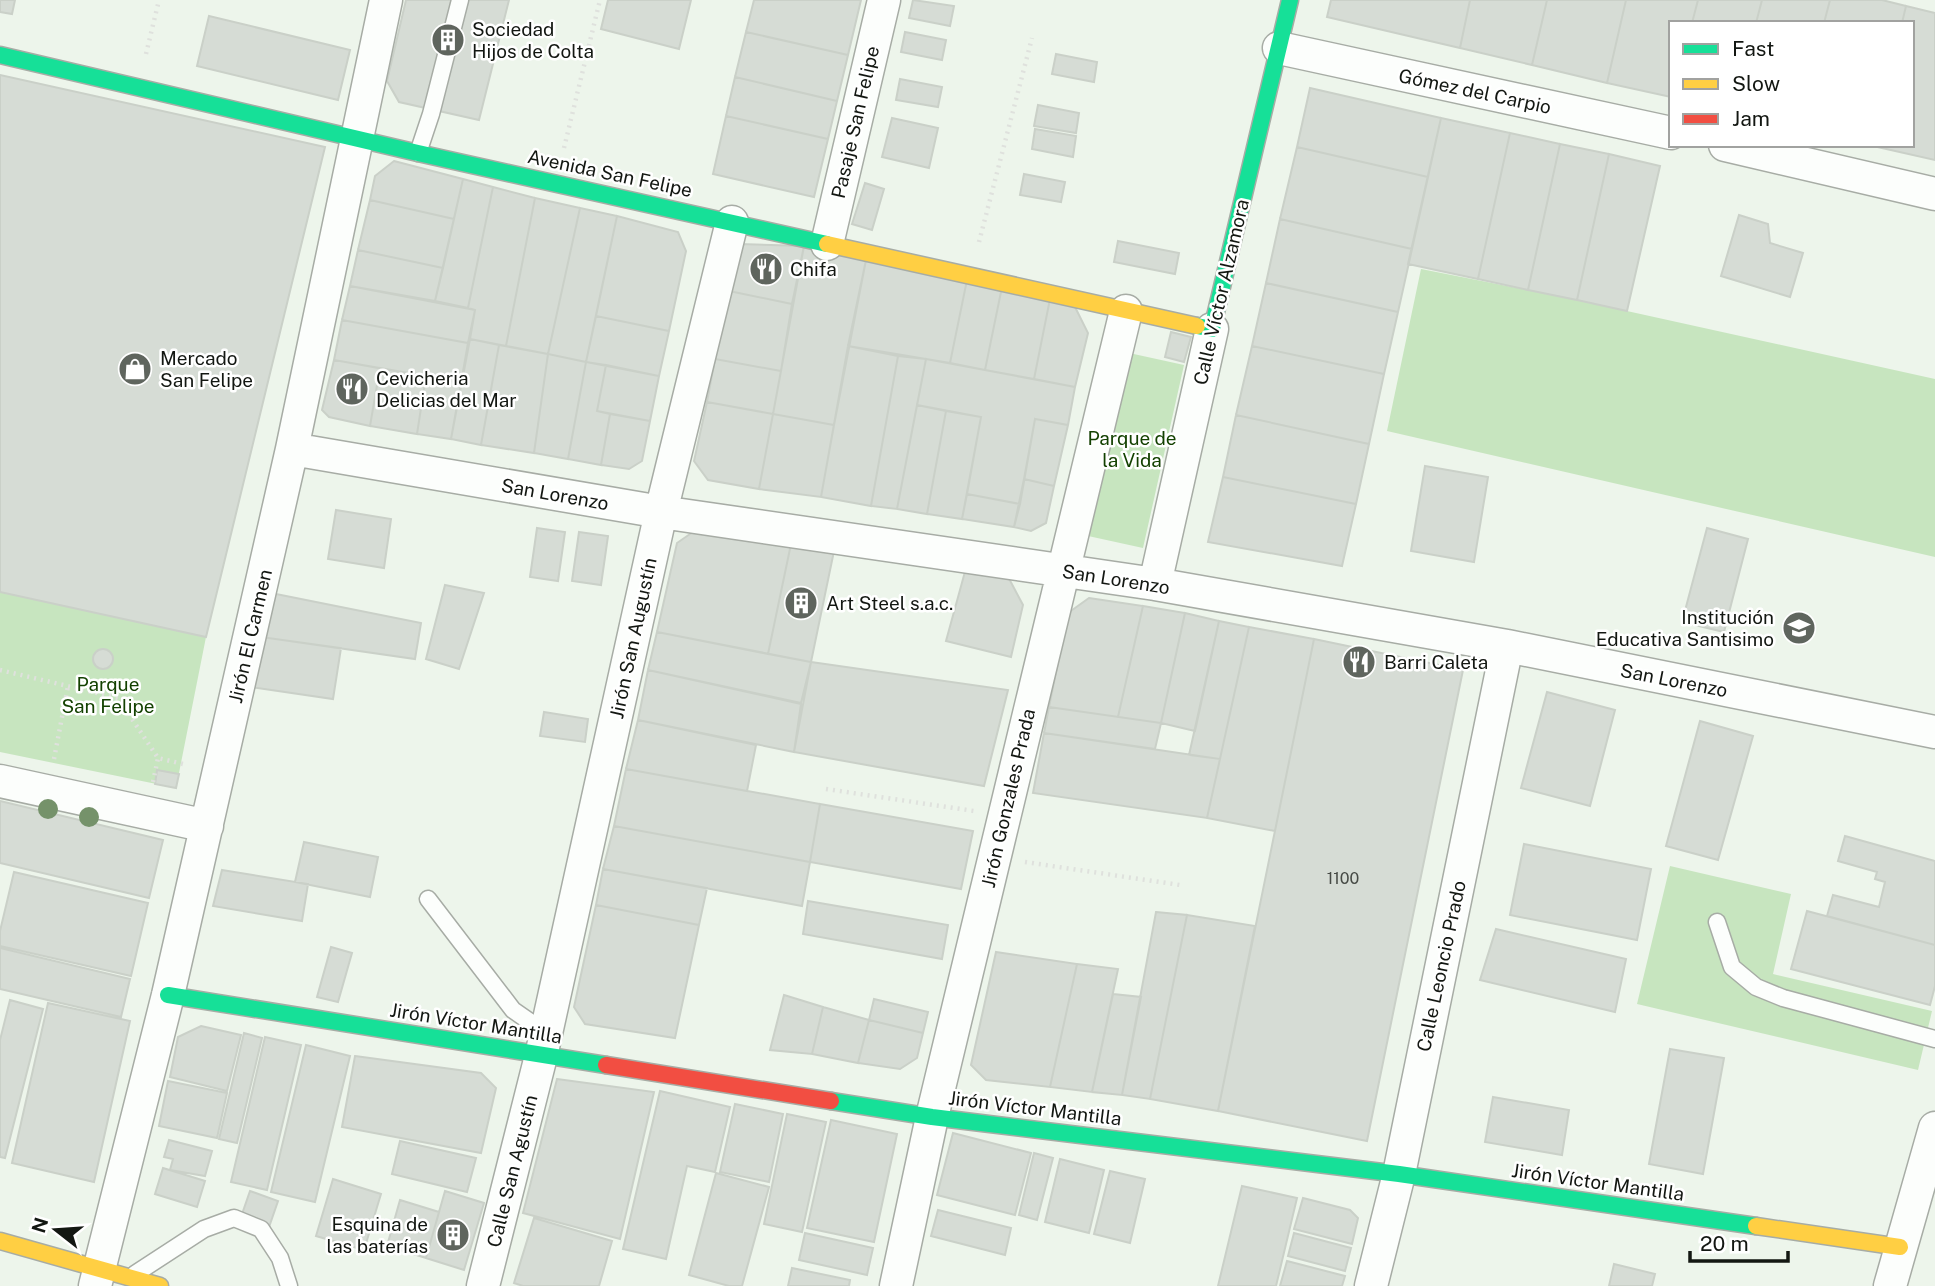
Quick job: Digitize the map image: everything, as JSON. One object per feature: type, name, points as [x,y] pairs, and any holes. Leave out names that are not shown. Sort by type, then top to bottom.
[{"type":"street","name":"Jirón El Carmen","points":[[97,1278],[207,826],[292,449],[386,0]]},
{"type":"street","name":"Pasaje San Felipe","points":[[827,244],[884,0]]},
{"type":"street","name":"Calle Víctor Alzamora","points":[[1155,584],[1290,0]]},
{"type":"street","name":"Gómez del Carpio","points":[[1279,48],[1669,133]]},
{"type":"street","name":"Avenida San Felipe","points":[[0,55],[418,153],[1212,329]]},
{"type":"street","points":[[1734,147],[1935,194]]},
{"type":"street","name":"Jirón San Augustín","points":[[544,1044],[661,512],[732,222]]},
{"type":"street","name":"Jirón Gonzales Prada","points":[[896,1286],[932,1117],[1126,311]]},
{"type":"street","name":"San Lorenzo","points":[[292,449],[661,512],[1155,584],[1507,646],[1935,732]]},
{"type":"street","name":"Calle Leoncio Prado","points":[[1371,1286],[1399,1174],[1507,646]]},
{"type":"street","points":[[0,781],[207,826]]},
{"type":"street","name":"Jirón Víctor Mantilla","points":[[168,995],[544,1044],[932,1117],[1399,1174],[1900,1247]]},
{"type":"street","name":"Calle San Agustín","points":[[483,1286],[544,1044]]},
{"type":"street","points":[[1890,1286],[1935,1128]]},
{"type":"street","points":[[0,1241],[97,1278],[129,1277],[160,1286]]},
{"type":"lane","points":[[418,153],[460,0]]},
{"type":"lane","points":[[428,899],[513,1010],[544,1044]]},
{"type":"lane","points":[[1717,922],[1732,967],[1756,986],[1783,998],[1935,1039]]},
{"type":"lane","points":[[129,1277],[204,1229],[234,1218],[261,1229],[280,1258],[289,1286]]},
{"type":"path","points":[[138,88],[159,0]]},
{"type":"path","points":[[556,183],[600,0]]},
{"type":"path","points":[[970,276],[1032,38]]},
{"type":"path","points":[[0,670],[118,698],[158,758],[181,763]]},
{"type":"path","points":[[54,759],[68,686]]},
{"type":"path","points":[[153,783],[158,758]]},
{"type":"path","points":[[826,789],[1004,815]]},
{"type":"path","points":[[994,857],[1180,886]]},
{"type":"green space","points":[[1421,269],[1577,300],[1935,379],[1935,557],[1387,431]]},
{"type":"green space","name":"Parque de la Vida","points":[[1120,351],[1184,365],[1143,548],[1079,534]]},
{"type":"green space","name":"Parque San Felipe","points":[[0,592],[206,637],[176,788],[0,752]]},
{"type":"green space","points":[[1670,866],[1791,894],[1773,974],[1932,1011],[1918,1070],[1637,1004]]},
{"type":"building","points":[[0,0],[15,0],[12,14],[0,12]]},
{"type":"building","name":"Sociedad Hijos de Colta","points":[[406,0],[509,0],[479,120],[399,102],[387,81]]},
{"type":"building","points":[[608,0],[691,0],[679,49],[601,29]]},
{"type":"building","points":[[754,0],[861,0],[848,55],[746,32]]},
{"type":"building","points":[[913,0],[954,6],[950,26],[909,18]]},
{"type":"building","points":[[1331,0],[1470,0],[1460,48],[1327,17]]},
{"type":"building","points":[[1470,0],[1547,0],[1532,65],[1460,48]]},
{"type":"building","points":[[1547,0],[1626,0],[1607,83],[1532,65]]},
{"type":"building","points":[[1626,0],[1698,0],[1693,21],[1669,21],[1669,97],[1607,83]]},
{"type":"building","points":[[1698,0],[1762,0],[1757,21],[1693,21]]},
{"type":"building","points":[[1762,0],[1830,0],[1825,21],[1757,21]]},
{"type":"building","points":[[1830,0],[1882,0],[1906,6],[1902,21],[1825,21]]},
{"type":"building","points":[[1906,6],[1935,13],[1935,160],[1877,147],[1914,147],[1914,21],[1902,21]]},
{"type":"building","points":[[209,16],[350,50],[338,100],[197,66]]},
{"type":"building","points":[[746,32],[848,55],[837,101],[735,77]]},
{"type":"building","points":[[905,32],[946,40],[942,60],[901,52]]},
{"type":"building","points":[[1056,54],[1097,62],[1094,82],[1052,74]]},
{"type":"building","name":"Mercado San Felipe","points":[[0,75],[325,147],[206,637],[0,592]]},
{"type":"building","points":[[735,77],[837,101],[828,139],[726,116]]},
{"type":"building","points":[[900,79],[942,87],[938,107],[896,100]]},
{"type":"building","points":[[1310,88],[1441,118],[1428,177],[1297,147]]},
{"type":"building","points":[[1038,105],[1079,113],[1076,133],[1034,126]]},
{"type":"building","points":[[726,116],[828,139],[814,197],[713,174]]},
{"type":"building","points":[[892,118],[938,128],[929,168],[882,157]]},
{"type":"building","points":[[1441,118],[1510,133],[1478,279],[1408,264]]},
{"type":"building","points":[[1035,129],[1076,136],[1073,157],[1032,149]]},
{"type":"building","points":[[1510,133],[1560,144],[1528,290],[1478,279]]},
{"type":"building","points":[[1560,144],[1609,154],[1577,300],[1528,290]]},
{"type":"building","points":[[1297,147],[1428,177],[1412,249],[1280,219]]},
{"type":"building","points":[[1609,154],[1660,166],[1627,311],[1577,300]]},
{"type":"building","points":[[394,161],[463,179],[454,219],[370,200],[375,176]]},
{"type":"building","points":[[1024,174],[1065,182],[1061,202],[1020,195]]},
{"type":"building","points":[[463,179],[493,187],[468,308],[435,301]]},
{"type":"building","points":[[865,183],[884,189],[872,230],[852,224]]},
{"type":"building","points":[[493,187],[535,198],[506,346],[470,339],[475,310],[468,308]]},
{"type":"building","points":[[535,198],[580,208],[548,354],[506,346]]},
{"type":"building","points":[[370,200],[454,219],[443,268],[358,250]]},
{"type":"building","points":[[580,208],[617,216],[586,362],[548,354]]},
{"type":"building","points":[[1739,215],[1768,224],[1770,243],[1803,253],[1790,297],[1721,276]]},
{"type":"building","points":[[617,216],[678,232],[686,251],[669,331],[596,316]]},
{"type":"building","points":[[1280,219],[1412,249],[1398,312],[1266,283]]},
{"type":"building","points":[[1118,241],[1179,253],[1175,274],[1114,262]]},
{"type":"building","name":"Chifa","points":[[739,244],[804,246],[792,304],[729,291]]},
{"type":"building","points":[[804,246],[866,260],[834,425],[773,414]]},
{"type":"building","points":[[358,250],[443,268],[435,301],[350,286]]},
{"type":"building","points":[[866,260],[967,280],[950,363],[848,346]]},
{"type":"building","points":[[967,280],[1002,287],[985,370],[950,363]]},
{"type":"building","points":[[1266,283],[1398,312],[1384,374],[1252,346]]},
{"type":"building","points":[[350,286],[475,310],[468,343],[342,320]]},
{"type":"building","points":[[1002,287],[1050,299],[1034,379],[985,370]]},
{"type":"building","points":[[729,291],[792,304],[781,371],[715,359]]},
{"type":"building","points":[[1050,299],[1073,303],[1088,333],[1075,387],[1034,379]]},
{"type":"building","points":[[596,316],[669,331],[659,376],[586,362]]},
{"type":"building","points":[[342,320],[468,343],[461,383],[334,360]]},
{"type":"building","points":[[1171,332],[1191,337],[1184,362],[1165,357]]},
{"type":"building","points":[[470,339],[499,345],[481,445],[451,439]]},
{"type":"building","points":[[499,345],[548,354],[534,453],[481,445]]},
{"type":"building","points":[[848,346],[898,356],[871,506],[821,497]]},
{"type":"building","points":[[1252,346],[1384,374],[1369,444],[1236,415]]},
{"type":"building","points":[[548,354],[586,362],[568,459],[534,453]]},
{"type":"building","points":[[898,356],[926,359],[897,509],[871,506]]},
{"type":"building","points":[[715,359],[781,371],[773,414],[707,402]]},
{"type":"building","points":[[926,359],[1075,387],[1068,425],[1035,419],[1020,504],[967,494],[981,417],[917,405]]},
{"type":"building","name":"Cevicheria Delicias del Mar","points":[[334,360],[380,368],[370,426],[329,417],[322,410]]},
{"type":"building","points":[[586,362],[606,365],[597,411],[610,414],[601,465],[568,459]]},
{"type":"building","points":[[606,365],[659,376],[650,421],[597,411]]},
{"type":"building","points":[[380,368],[426,376],[417,434],[370,426]]},
{"type":"building","points":[[426,376],[461,383],[451,439],[417,434]]},
{"type":"building","points":[[707,402],[773,414],[759,489],[708,480],[694,461]]},
{"type":"building","points":[[917,405],[946,411],[927,514],[897,509]]},
{"type":"building","points":[[946,411],[981,417],[962,519],[927,514]]},
{"type":"building","points":[[610,414],[650,421],[642,461],[629,469],[601,465]]},
{"type":"building","points":[[773,414],[834,425],[821,497],[759,489]]},
{"type":"building","points":[[1236,415],[1369,444],[1356,504],[1223,477]]},
{"type":"building","points":[[1035,419],[1068,425],[1054,486],[1024,479]]},
{"type":"building","points":[[1425,466],[1488,477],[1474,562],[1411,551]]},
{"type":"building","points":[[1223,477],[1356,504],[1342,566],[1208,542]]},
{"type":"building","points":[[1024,479],[1054,486],[1046,523],[1031,531],[1014,527]]},
{"type":"building","points":[[967,494],[1020,504],[1014,527],[962,519]]},
{"type":"building","points":[[336,510],[391,519],[384,568],[328,559]]},
{"type":"building","points":[[703,525],[791,544],[768,654],[657,632],[677,543]]},
{"type":"building","points":[[537,528],[565,532],[558,581],[530,577]]},
{"type":"building","points":[[1707,528],[1748,539],[1724,632],[1682,622]]},
{"type":"building","points":[[579,532],[608,536],[601,585],[572,581]]},
{"type":"building","name":"Art Steel s.a.c.","points":[[791,544],[834,551],[811,662],[768,654]]},
{"type":"building","points":[[966,568],[1005,571],[1023,605],[1011,657],[946,641]]},
{"type":"building","points":[[445,585],[484,593],[459,669],[426,659]]},
{"type":"building","points":[[271,593],[421,623],[415,659],[261,637]]},
{"type":"building","points":[[1089,598],[1143,606],[1118,717],[1049,707],[1068,613]]},
{"type":"building","points":[[1143,606],[1185,613],[1161,723],[1118,717]]},
{"type":"building","points":[[1185,613],[1219,621],[1195,731],[1161,723]]},
{"type":"building","points":[[1219,621],[1249,627],[1220,759],[1189,755]]},
{"type":"building","points":[[1249,627],[1314,639],[1275,831],[1207,818]]},
{"type":"building","points":[[657,632],[811,662],[801,703],[648,670]]},
{"type":"building","points":[[261,637],[341,648],[333,699],[250,687]]},
{"type":"building","points":[[1314,639],[1463,670],[1367,1141],[1218,1111]]},
{"type":"building","points":[[103,649],[110,652],[113,659],[110,666],[103,669],[96,666],[93,659],[96,652]]},
{"type":"building","points":[[811,662],[1008,690],[984,786],[794,752]]},
{"type":"building","points":[[648,670],[801,704],[794,752],[638,720]]},
{"type":"building","points":[[1547,692],[1615,710],[1590,806],[1521,788]]},
{"type":"building","points":[[1049,707],[1161,723],[1155,749],[1044,733]]},
{"type":"building","points":[[544,712],[588,719],[585,742],[540,736]]},
{"type":"building","points":[[638,720],[756,745],[747,791],[626,769]]},
{"type":"building","points":[[1700,721],[1753,736],[1718,860],[1666,846]]},
{"type":"building","points":[[1044,733],[1220,759],[1207,818],[1033,793]]},
{"type":"building","points":[[626,769],[820,804],[810,862],[614,826]]},
{"type":"building","points":[[157,770],[179,774],[176,788],[155,784]]},
{"type":"building","points":[[0,801],[163,840],[149,898],[0,863]]},
{"type":"building","points":[[820,804],[973,831],[961,889],[810,862]]},
{"type":"building","points":[[614,826],[810,862],[802,906],[603,869]]},
{"type":"building","points":[[1845,836],[1935,861],[1935,945],[1827,916],[1833,895],[1879,907],[1885,882],[1875,879],[1877,872],[1838,861]]},
{"type":"building","points":[[304,842],[378,857],[370,897],[295,882]]},
{"type":"building","points":[[1524,844],[1651,869],[1637,940],[1510,915]]},
{"type":"building","points":[[603,869],[707,888],[699,925],[596,905]]},
{"type":"building","points":[[222,870],[308,884],[302,921],[213,906]]},
{"type":"building","points":[[14,872],[148,903],[131,976],[0,946],[0,931]]},
{"type":"building","points":[[808,901],[948,925],[942,959],[803,934]]},
{"type":"building","points":[[596,905],[699,925],[675,1038],[585,1024],[574,1007]]},
{"type":"building","points":[[1807,911],[1935,945],[1935,986],[1930,1005],[1791,969]]},
{"type":"building","points":[[1156,912],[1187,915],[1150,1099],[1122,1095]]},
{"type":"building","points":[[1187,915],[1255,926],[1218,1111],[1150,1099]]},
{"type":"building","points":[[1496,929],[1626,959],[1615,1012],[1480,980]]},
{"type":"building","points":[[331,947],[352,953],[338,1002],[317,997]]},
{"type":"building","points":[[0,948],[130,979],[121,1017],[0,989]]},
{"type":"building","points":[[996,952],[1077,964],[1050,1087],[986,1080],[971,1065]]},
{"type":"building","points":[[1077,964],[1118,969],[1092,1092],[1050,1087]]},
{"type":"building","points":[[1113,994],[1141,997],[1122,1095],[1092,1092]]},
{"type":"building","points":[[784,995],[823,1007],[812,1054],[770,1050]]},
{"type":"building","points":[[874,999],[928,1012],[923,1033],[869,1020]]},
{"type":"building","points":[[10,1000],[43,1009],[5,1158],[0,1157],[0,1040]]},
{"type":"building","points":[[48,1003],[130,1021],[94,1182],[12,1163]]},
{"type":"building","points":[[823,1007],[869,1020],[858,1063],[812,1054]]},
{"type":"building","points":[[869,1020],[923,1033],[917,1058],[900,1069],[858,1063]]},
{"type":"building","points":[[201,1026],[241,1035],[227,1091],[170,1077],[178,1037]]},
{"type":"building","points":[[244,1033],[262,1038],[237,1143],[219,1139]]},
{"type":"building","points":[[265,1037],[301,1045],[267,1190],[231,1182]]},
{"type":"building","points":[[306,1045],[350,1056],[315,1202],[271,1192]]},
{"type":"building","points":[[1670,1049],[1724,1058],[1703,1174],[1649,1164]]},
{"type":"building","points":[[355,1056],[481,1073],[496,1088],[481,1153],[342,1127]]},
{"type":"building","points":[[557,1079],[654,1092],[620,1239],[523,1213]]},
{"type":"building","points":[[168,1081],[227,1093],[217,1138],[159,1126]]},
{"type":"building","points":[[660,1091],[730,1107],[715,1172],[687,1166],[666,1259],[623,1249]]},
{"type":"building","points":[[1493,1097],[1569,1110],[1562,1155],[1485,1142]]},
{"type":"building","points":[[735,1104],[783,1114],[769,1182],[720,1172]]},
{"type":"building","points":[[787,1114],[826,1122],[802,1232],[764,1224]]},
{"type":"building","points":[[831,1120],[897,1134],[874,1242],[807,1228]]},
{"type":"building","points":[[953,1133],[1031,1153],[1015,1215],[937,1195]]},
{"type":"building","points":[[169,1140],[212,1151],[205,1176],[170,1170],[173,1159],[164,1157]]},
{"type":"building","points":[[400,1141],[476,1158],[467,1192],[392,1174]]},
{"type":"building","points":[[1034,1153],[1053,1158],[1037,1220],[1019,1215]]},
{"type":"building","points":[[1060,1159],[1104,1170],[1089,1233],[1045,1222]]},
{"type":"building","points":[[163,1168],[205,1181],[197,1207],[155,1194]]},
{"type":"building","points":[[1110,1171],[1145,1179],[1130,1243],[1094,1234]]},
{"type":"building","points":[[716,1173],[769,1187],[742,1286],[729,1286],[689,1275]]},
{"type":"building","points":[[333,1179],[381,1194],[364,1250],[316,1236]]},
{"type":"building","points":[[1242,1186],[1297,1198],[1276,1286],[1218,1286]]},
{"type":"building","points":[[250,1191],[278,1201],[268,1230],[240,1220]]},
{"type":"building","name":"Esquina de las baterías","points":[[445,1191],[484,1203],[464,1270],[426,1258]]},
{"type":"building","points":[[1303,1198],[1350,1210],[1358,1218],[1352,1244],[1294,1229]]},
{"type":"building","points":[[400,1200],[439,1212],[426,1258],[387,1246]]},
{"type":"building","points":[[938,1210],[1011,1228],[1005,1255],[931,1236]]},
{"type":"building","points":[[534,1218],[612,1241],[599,1286],[523,1286],[514,1283]]},
{"type":"building","points":[[805,1233],[873,1248],[867,1275],[799,1260]]},
{"type":"building","points":[[1294,1233],[1351,1248],[1345,1271],[1288,1256]]},
{"type":"building","points":[[1287,1261],[1345,1276],[1342,1286],[1280,1286]]},
{"type":"building","points":[[1614,1264],[1655,1274],[1652,1286],[1609,1286]]},
{"type":"building","points":[[792,1268],[850,1280],[849,1286],[788,1286]]},
{"type":"traffic: fast","points":[[1197,326],[1212,329],[1290,0]]},
{"type":"traffic: fast","points":[[0,55],[418,153],[827,244]]},
{"type":"traffic: fast","points":[[168,995],[606,1065]]},
{"type":"traffic: fast","points":[[831,1101],[932,1117],[1399,1174],[1756,1226]]},
{"type":"traffic: slow","points":[[827,244],[1197,326]]},
{"type":"traffic: slow","points":[[1756,1226],[1900,1247]]},
{"type":"traffic: slow","points":[[0,1241],[160,1286]]},
{"type":"traffic: jam","points":[[606,1065],[831,1101]]},
{"type":"place","name":"Sociedad Hijos de Colta","points":[[448,40]]},
{"type":"place","name":"Chifa","points":[[766,269]]},
{"type":"place","name":"Mercado San Felipe","points":[[135,369]]},
{"type":"place","name":"Cevicheria Delicias del Mar","points":[[352,389]]},
{"type":"place","name":"Art Steel s.a.c.","points":[[801,603]]},
{"type":"place","name":"Institución Educativa Santisimo","points":[[1799,628]]},
{"type":"place","name":"Barri Caleta","points":[[1359,662]]},
{"type":"place","name":"Esquina de las baterías","points":[[453,1235]]}]
